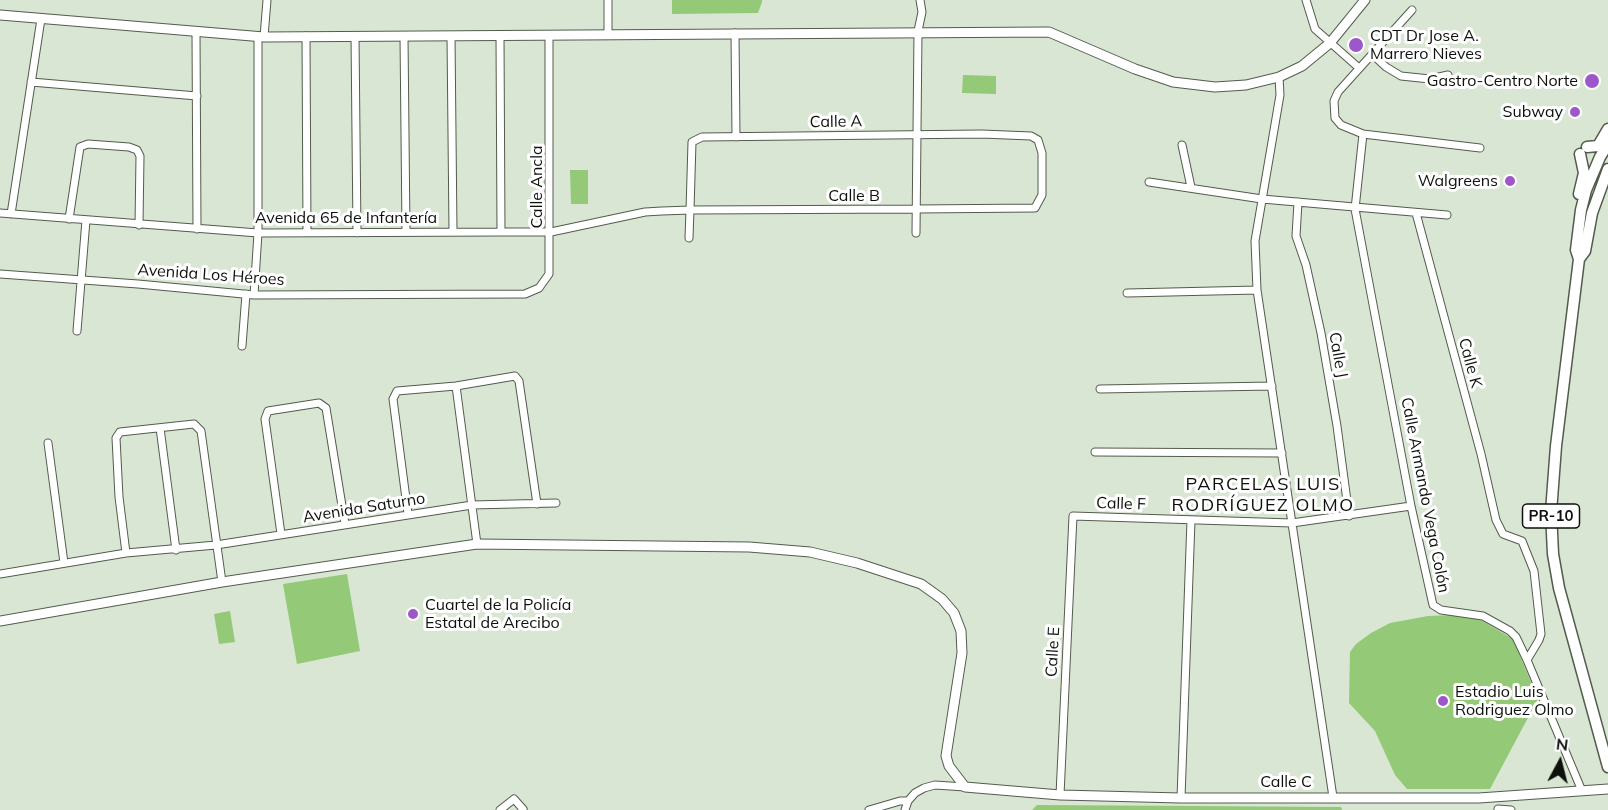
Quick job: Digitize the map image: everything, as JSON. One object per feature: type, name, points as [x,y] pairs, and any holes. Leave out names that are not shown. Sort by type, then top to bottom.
[{"type":"main road","points":[[1581,210],[1578,200],[1584,173],[1583,150],[1598,146],[1608,129]]},
{"type":"main road","name":"PR-10","points":[[1608,144],[1586,190],[1581,210],[1576,250],[1579,259],[1553,476],[1551,535],[1555,571],[1567,621],[1608,767]]},
{"type":"main road","name":"PR-10","points":[[1579,259],[1585,251],[1592,213],[1608,169]]},
{"type":"street","points":[[242,346],[258,233],[261,36],[267,0]]},
{"type":"street","points":[[608,0],[608,35]]},
{"type":"street","points":[[916,233],[920,0]]},
{"type":"street","points":[[1306,0],[1315,29],[1359,68]]},
{"type":"street","points":[[0,15],[261,36],[1049,32],[1135,69],[1173,82],[1215,87],[1246,85],[1279,77],[1302,66],[1330,43],[1365,0]]},
{"type":"street","points":[[1412,10],[1338,92],[1334,101],[1335,118],[1341,125],[1363,134],[1480,148]]},
{"type":"street","points":[[11,214],[42,19]]},
{"type":"street","points":[[196,32],[197,229]]},
{"type":"street","points":[[689,238],[692,142],[702,137],[736,137],[735,33]]},
{"type":"street","name":"Calle Ancla","points":[[493,294],[525,294],[539,288],[549,274],[551,232],[549,35]]},
{"type":"street","points":[[306,36],[307,233]]},
{"type":"street","points":[[355,36],[357,233]]},
{"type":"street","points":[[404,36],[406,232]]},
{"type":"street","points":[[452,36],[453,232]]},
{"type":"street","points":[[500,36],[501,232]]},
{"type":"street","points":[[1372,54],[1386,67],[1401,76],[1430,79],[1448,75]]},
{"type":"street","points":[[1279,77],[1280,94],[1255,241],[1257,290],[1333,797]]},
{"type":"street","points":[[31,82],[197,96]]},
{"type":"street","name":"Calle Armando Vega Colón","points":[[1363,134],[1355,209],[1433,605],[1441,610],[1483,616],[1510,631],[1516,637],[1582,790]]},
{"type":"street","name":"Calle A","points":[[736,137],[1031,136],[1038,140],[1042,153],[1042,195],[1035,208],[1018,208]]},
{"type":"street","points":[[69,219],[80,147],[88,144],[129,147],[137,150],[140,156],[139,225]]},
{"type":"street","points":[[1182,145],[1191,187]]},
{"type":"street","points":[[1149,182],[1262,199],[1355,209],[1447,215]]},
{"type":"street","name":"Calle J","points":[[1298,202],[1296,236],[1306,265],[1321,333],[1339,437],[1349,516]]},
{"type":"street","name":"Calle B","points":[[690,210],[1018,208]]},
{"type":"street","name":"Avenida 65 de Infantería","points":[[0,213],[258,233],[357,233],[551,232],[645,212],[690,210]]},
{"type":"street","name":"Calle K","points":[[1416,213],[1481,454],[1496,520],[1503,534],[1522,541],[1534,571],[1541,634],[1527,660]]},
{"type":"street","points":[[77,332],[86,220]]},
{"type":"street","name":"Avenida Los Héroes","points":[[0,274],[250,295],[493,294]]},
{"type":"street","points":[[1127,293],[1257,290]]},
{"type":"street","points":[[408,514],[393,399],[397,392],[456,386],[515,376],[519,381],[537,504]]},
{"type":"street","points":[[456,386],[477,544]]},
{"type":"street","points":[[1100,389],[1272,386]]},
{"type":"street","points":[[281,534],[266,419],[268,411],[319,403],[326,408],[345,524]]},
{"type":"street","points":[[126,553],[119,497],[116,438],[120,432],[194,423],[201,431],[222,582]]},
{"type":"street","points":[[160,428],[176,550]]},
{"type":"street","points":[[48,443],[64,563]]},
{"type":"street","points":[[1095,452],[1282,453]]},
{"type":"street","name":"Avenida Saturno","points":[[0,574],[126,553],[216,545],[408,514],[472,506],[556,503]]},
{"type":"street","name":"Calle F","points":[[1079,516],[1292,522],[1412,506]]},
{"type":"street","name":"Calle E","points":[[1060,795],[1073,516],[1079,516]]},
{"type":"street","points":[[1181,798],[1191,520]]},
{"type":"street","points":[[0,621],[222,582],[477,544],[749,547],[810,552],[857,562],[921,584],[942,598],[954,613],[961,631],[962,653],[946,756],[949,766],[964,787]]},
{"type":"street","points":[[905,810],[908,801],[924,788],[936,785],[964,787]]},
{"type":"street","name":"Calle C","points":[[964,787],[1060,795],[1181,798],[1479,798],[1608,789]]},
{"type":"street","points":[[500,810],[514,799],[522,810]]},
{"type":"street","points":[[869,810],[908,801]]},
{"type":"street","points":[[1498,809],[1511,810]]},
{"type":"green space","points":[[672,0],[762,0],[762,2],[758,13],[672,14]]},
{"type":"green space","points":[[963,75],[996,76],[996,94],[962,93]]},
{"type":"green space","points":[[570,170],[588,170],[588,204],[571,204]]},
{"type":"green space","points":[[347,574],[360,651],[297,664],[283,584]]},
{"type":"green space","points":[[230,611],[235,642],[219,644],[214,614]]},
{"type":"green space","name":"Estadio Luis Rodriguez Olmo","points":[[1453,615],[1477,618],[1513,639],[1538,699],[1490,789],[1407,789],[1395,775],[1375,731],[1349,703],[1350,652],[1356,644],[1371,633],[1390,623],[1428,616]]},
{"type":"green space","points":[[1037,805],[1341,807],[1342,810],[1032,810]]},
{"type":"place","name":"CDT Dr Jose A. Marrero Nieves","points":[[1356,45]]},
{"type":"place","name":"Gastro-Centro Norte","points":[[1592,81]]},
{"type":"place","name":"Subway","points":[[1575,112]]},
{"type":"place","name":"Walgreens","points":[[1510,181]]},
{"type":"place","name":"Cuartel de la Policía Estatal de Arecibo","points":[[413,614]]},
{"type":"place","name":"Estadio Luis Rodriguez Olmo","points":[[1443,701]]},
{"type":"district","name":"PARCELAS LUIS RODRÍGUEZ OLMO","points":[[1263,495]]}]
